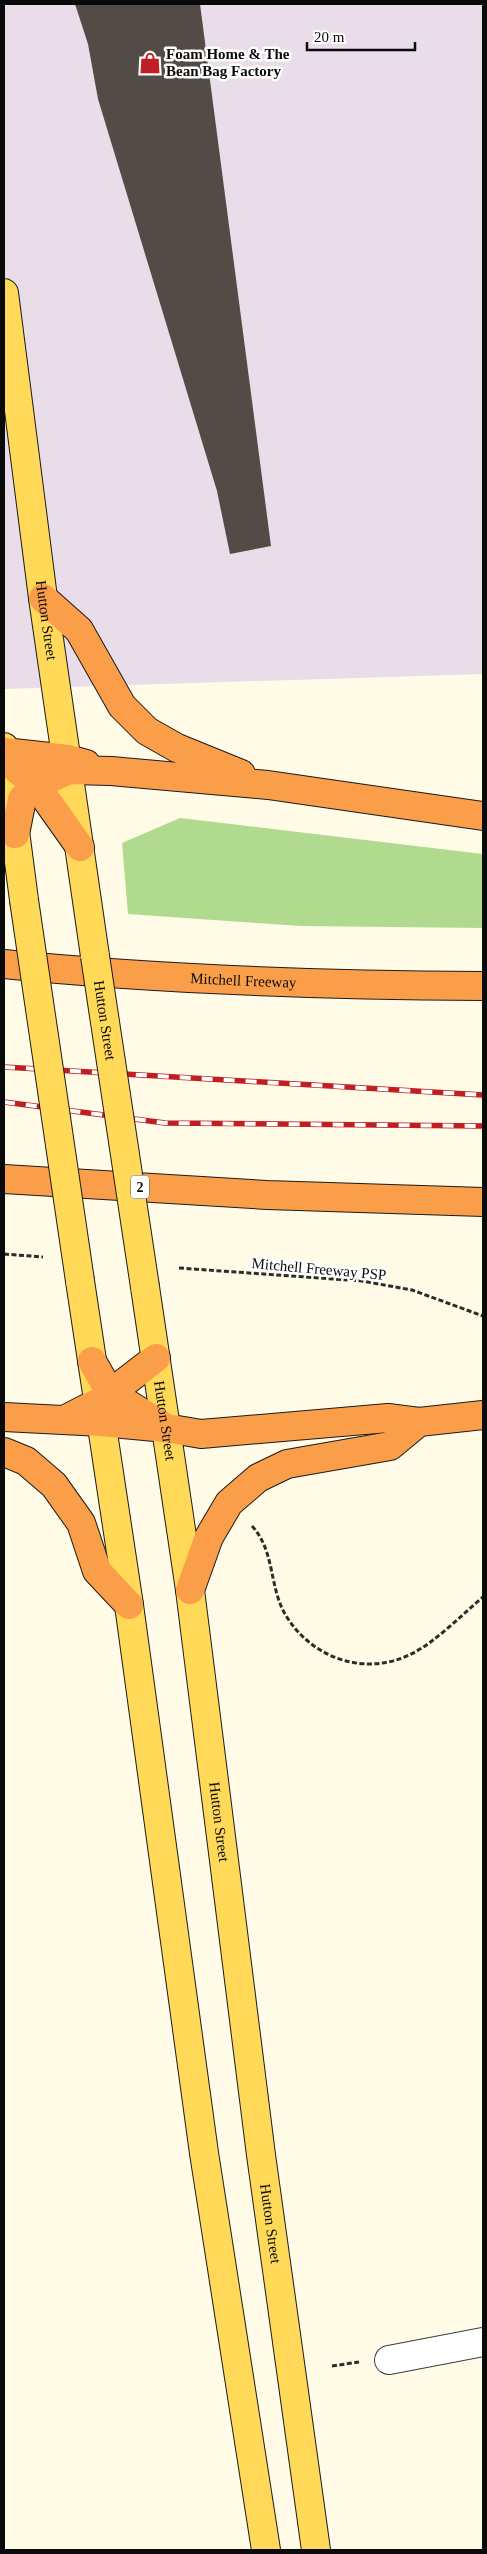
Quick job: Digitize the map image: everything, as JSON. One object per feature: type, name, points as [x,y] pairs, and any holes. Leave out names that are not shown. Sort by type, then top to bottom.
[{"type":"highway","points":[[43,598],[79,630],[122,706],[147,731],[178,748],[268,785]]},
{"type":"highway","points":[[4,754],[111,771],[268,785],[483,816]]},
{"type":"highway","points":[[4,754],[36,784],[80,847]]},
{"type":"highway","points":[[15,834],[22,799],[36,784],[68,765]]},
{"type":"highway","name":"Mitchell Freeway","points":[[4,964],[88,972],[327,984],[483,986]]},
{"type":"highway","name":"2","points":[[4,1179],[268,1195],[483,1202]]},
{"type":"highway","points":[[4,1417],[64,1420],[104,1405],[156,1358]]},
{"type":"highway","points":[[104,1405],[166,1428],[201,1434],[388,1418],[419,1422],[483,1415]]},
{"type":"highway","points":[[190,1590],[208,1537],[229,1503],[258,1478],[287,1464],[390,1446],[419,1422]]},
{"type":"highway","points":[[4,1452],[26,1461],[54,1485],[81,1523],[98,1571],[129,1606]]},
{"type":"main road","name":"Hutton Street","points":[[4,293],[43,598],[190,1590],[262,2165],[316,2550]]},
{"type":"main road","points":[[4,754],[92,1361],[104,1405],[129,1606],[200,2124],[266,2550]]},
{"type":"street","points":[[389,2360],[483,2342]]},
{"type":"path","points":[[4,1254],[43,1257]]},
{"type":"path","name":"Mitchell Freeway PSP","points":[[179,1268],[362,1281],[412,1290],[483,1316]]},
{"type":"path","points":[[251,1524],[263,1538],[284,1612],[301,1635],[322,1652],[344,1662],[365,1664],[392,1663],[417,1651],[483,1597]]},
{"type":"shaded area","points":[[4,4],[483,4],[483,674],[4,689]]},
{"type":"green space","points":[[180,818],[483,854],[483,928],[300,926],[128,914],[122,843]]},
{"type":"building","points":[[75,4],[200,4],[271,546],[230,554],[217,491],[98,99],[88,44]]},
{"type":"railway","points":[[4,1067],[483,1095]]},
{"type":"railway","points":[[4,1102],[165,1123],[483,1126]]},
{"type":"place","name":"Foam Home & The Bean Bag Factory","points":[[150,63]]}]
